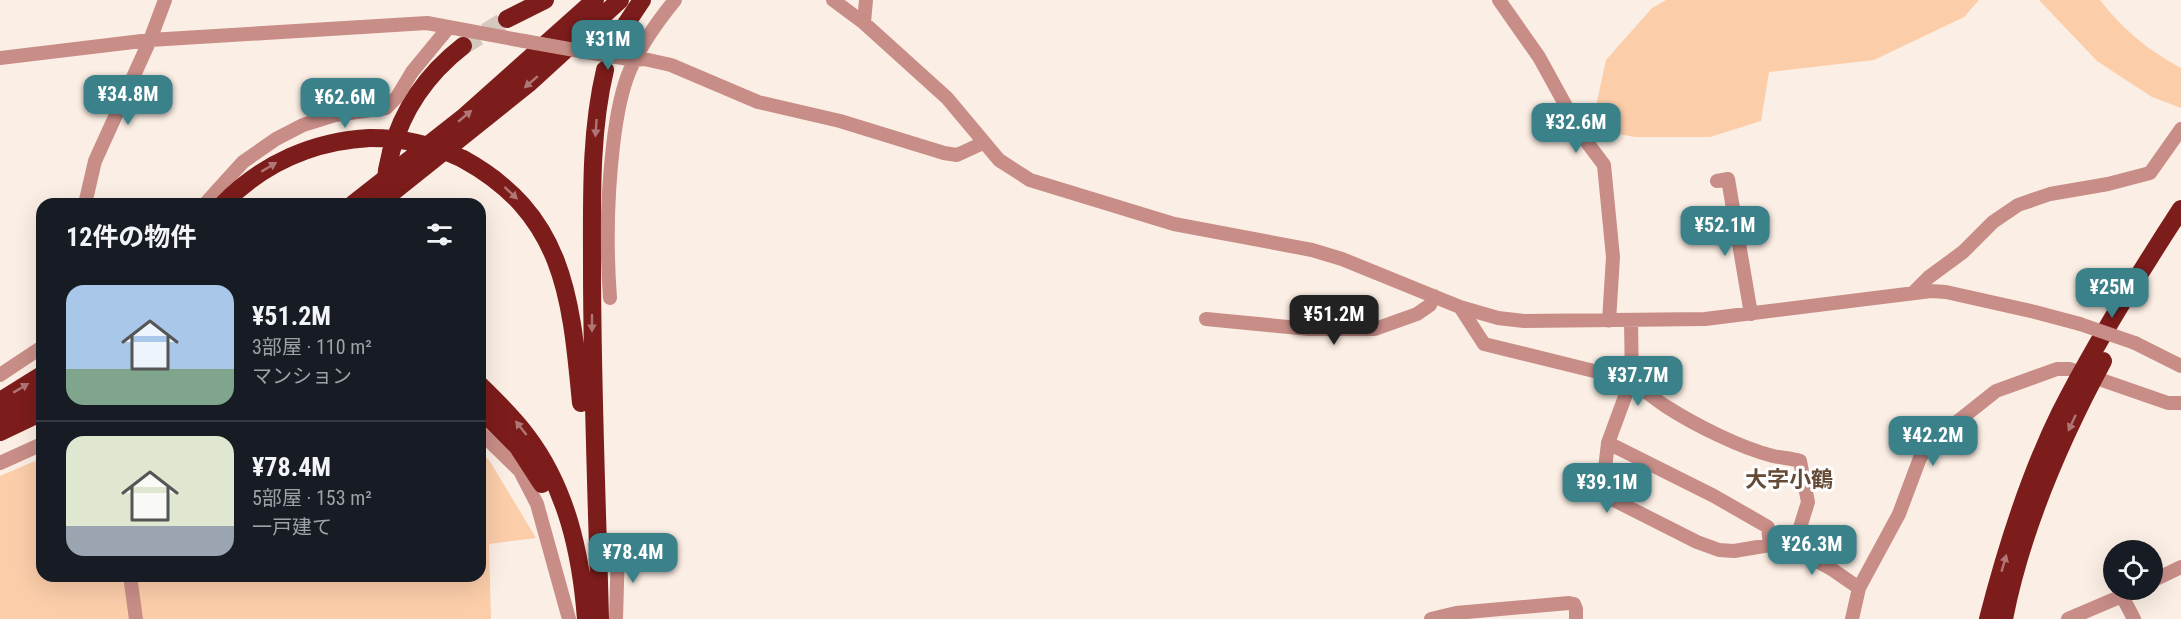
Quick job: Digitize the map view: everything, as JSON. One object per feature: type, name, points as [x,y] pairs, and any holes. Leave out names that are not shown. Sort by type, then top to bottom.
[{"type":"highway","points":[[507,19],[545,0]]},
{"type":"highway","points":[[361,198],[465,116],[595,0]]},
{"type":"highway","points":[[386,198],[528,84],[620,0]]},
{"type":"highway","points":[[617,40],[642,0]]},
{"type":"highway","points":[[385,198],[387,170],[397,130],[412,101],[436,69],[463,46]]},
{"type":"highway","points":[[600,619],[592,401],[592,246],[596,122],[605,70]]},
{"type":"highway","points":[[230,198],[252,178],[295,154],[323,144],[370,138],[411,141],[464,159],[489,174],[521,202],[544,235],[562,274],[570,309],[577,357],[600,619]]},
{"type":"highway","points":[[2004,619],[2035,512],[2113,315],[2181,209]]},
{"type":"highway","points":[[1988,619],[2015,525],[2060,414],[2088,375],[2181,224]]},
{"type":"highway","points":[[0,400],[36,379]]},
{"type":"highway","points":[[486,391],[529,438],[558,491],[577,548],[583,579],[585,619]]},
{"type":"highway","points":[[0,416],[36,398]]},
{"type":"highway","points":[[486,414],[503,430],[527,460],[554,506],[571,553],[585,619]]},
{"type":"highway","points":[[0,432],[36,415]]},
{"type":"highway","points":[[0,438],[36,423]]},
{"type":"street","points":[[86,198],[95,161],[150,40],[165,0]]},
{"type":"street","points":[[610,298],[606,230],[609,176],[618,111],[635,60],[650,32],[675,0]]},
{"type":"street","points":[[833,0],[864,23],[948,98],[983,143],[1008,167],[1042,185],[1190,228],[1312,250],[1342,259],[1460,307],[1498,318],[1524,321],[1705,320],[1913,293],[1946,292],[2080,324],[2135,343],[2181,366]]},
{"type":"street","points":[[864,23],[866,0]]},
{"type":"street","points":[[1499,0],[1539,57],[1583,138],[1604,165],[1613,257],[1609,321]]},
{"type":"street","points":[[0,58],[150,40],[428,23],[586,52],[635,60],[644,59],[685,70],[728,91],[758,102],[840,121],[944,153],[957,155],[983,143]]},
{"type":"street","points":[[210,198],[243,162],[276,139],[303,125],[335,115],[386,108],[397,97],[412,72],[449,27]]},
{"type":"street","points":[[1913,293],[1929,277],[1963,252],[1993,222],[2018,205],[2050,194],[2108,184],[2150,173],[2181,129]]},
{"type":"street","points":[[1717,181],[1728,179],[1751,314]]},
{"type":"street","points":[[1206,319],[1309,329],[1375,329],[1417,314],[1430,305],[1434,296]]},
{"type":"street","points":[[1460,307],[1484,344],[1594,371],[1605,369],[1632,383],[1669,409],[1707,429],[1774,456],[1800,461],[1808,502],[1797,537],[1806,555],[1833,570],[1858,588]]},
{"type":"street","points":[[1631,321],[1632,383],[1608,443],[1602,494],[1697,542],[1719,550],[1734,551],[1770,545],[1797,537]]},
{"type":"street","points":[[0,375],[36,351]]},
{"type":"street","points":[[1852,619],[1858,588],[1899,514],[1920,458],[1943,433],[1996,391],[2057,369],[2070,369],[2158,400],[2181,403]]},
{"type":"street","points":[[486,438],[520,471],[537,504],[569,619]]},
{"type":"street","points":[[1608,443],[1714,496],[1768,527],[1770,545]]},
{"type":"street","points":[[0,463],[36,447]]},
{"type":"street","points":[[616,619],[618,548]]},
{"type":"street","points":[[2163,576],[2181,567]]},
{"type":"street","points":[[131,582],[136,619]]},
{"type":"street","points":[[2068,619],[2113,600]]},
{"type":"street","points":[[2124,600],[2134,619]]},
{"type":"street","points":[[1431,619],[1456,613],[1569,603],[1574,604],[1576,619]]},
{"type":"shaded area","points":[[1666,0],[1979,0],[1964,17],[1874,60],[1769,72],[1761,121],[1710,137],[1635,137],[1591,129],[1606,60],[1652,8]]},
{"type":"shaded area","points":[[2039,0],[2100,0],[2137,38],[2181,68],[2181,108],[2152,97],[2097,61]]},
{"type":"shaded area","points":[[486,457],[536,538],[489,544],[491,619],[0,619],[0,476],[36,461],[36,582],[486,582]]},
{"type":"tunnel","points":[[463,46],[507,19]]},
{"type":"district","name":"大字小鶴","points":[[1789,479]]}]
